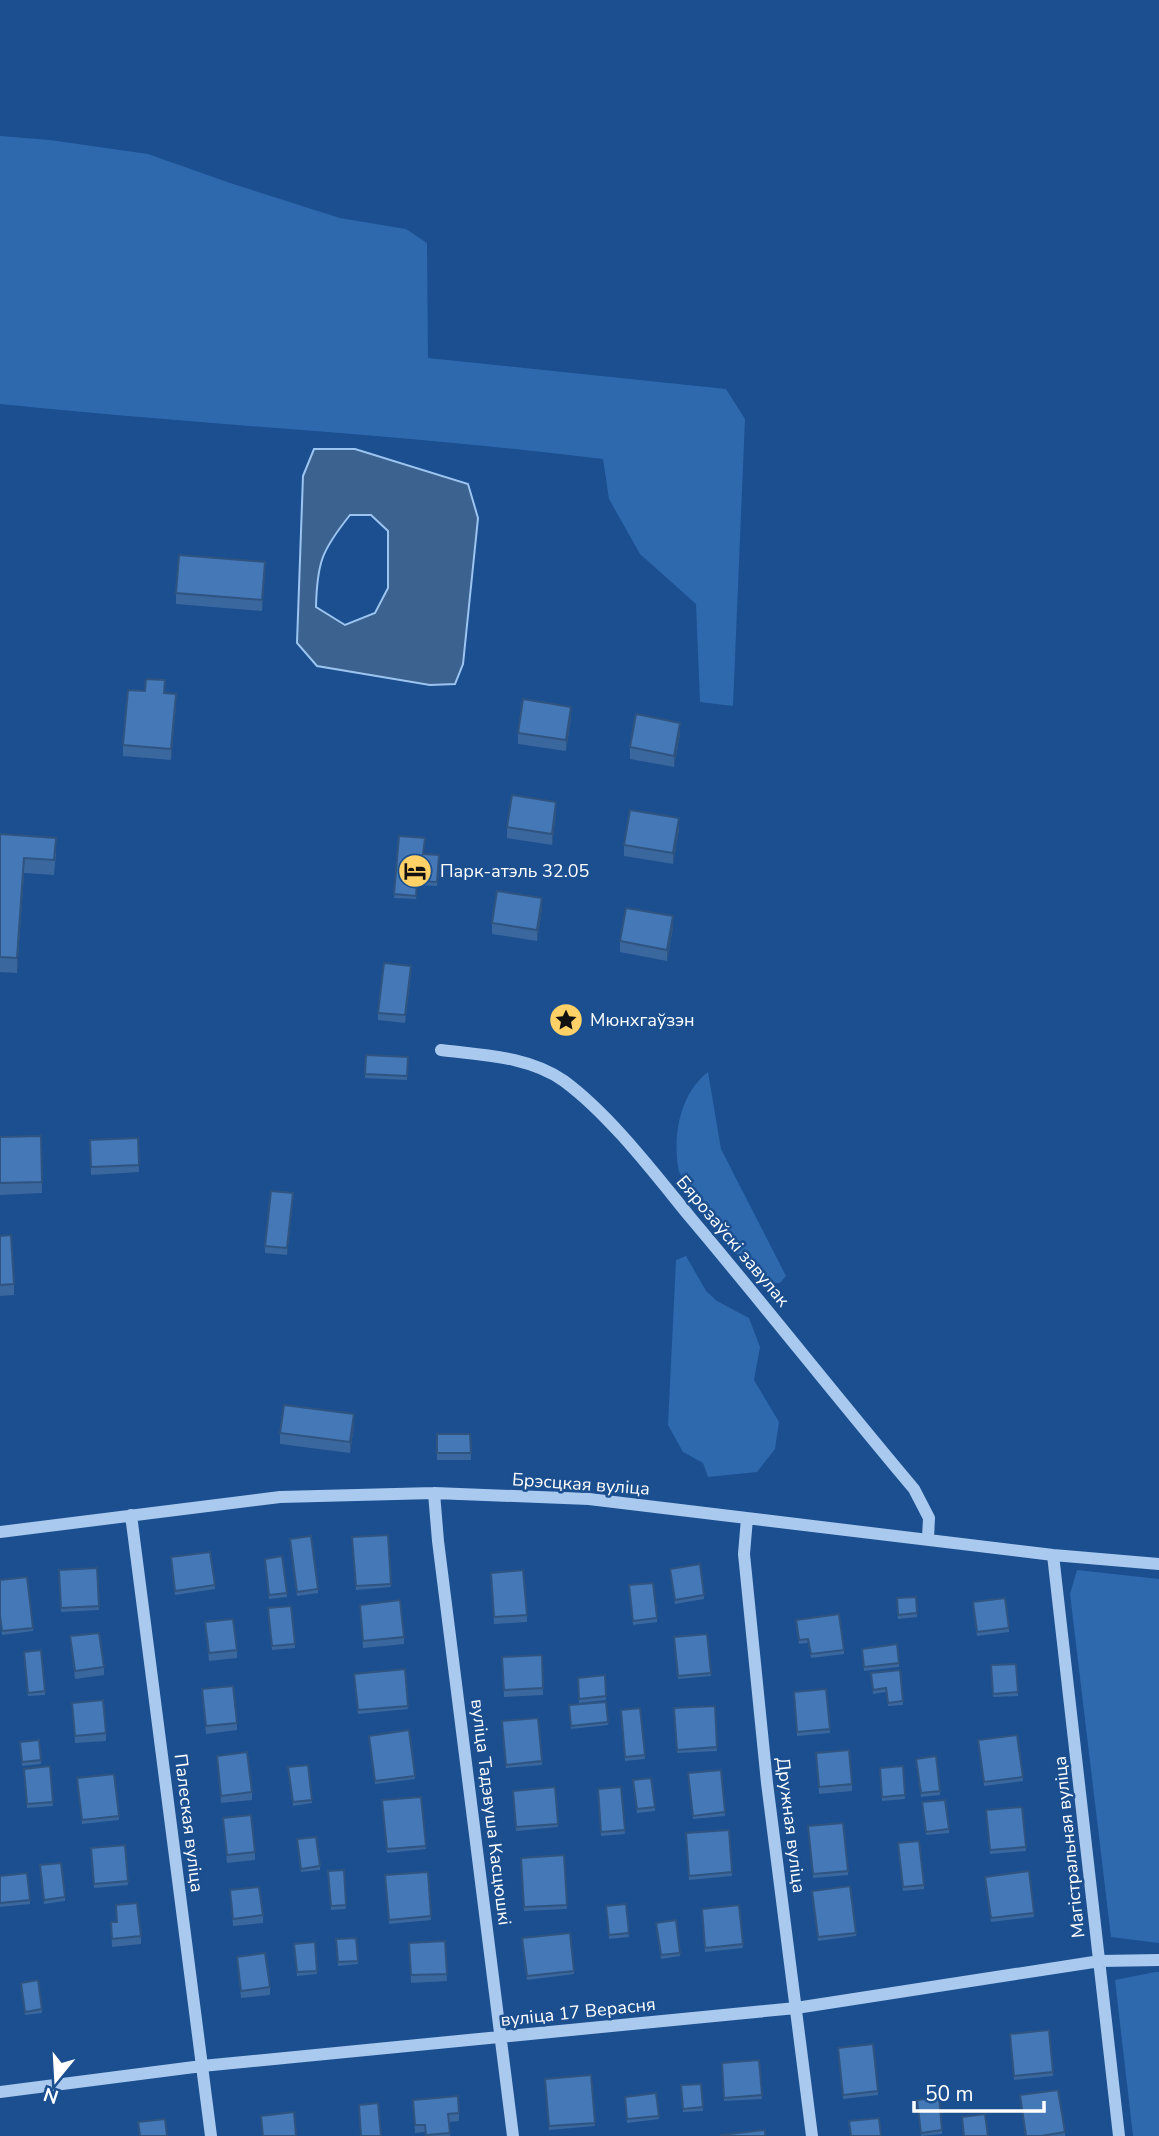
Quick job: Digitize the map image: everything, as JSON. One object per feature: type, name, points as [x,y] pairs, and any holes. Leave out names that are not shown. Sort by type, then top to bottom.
[{"type":"street","name":"Бярозаўскі завулак","points":[[441,1050],[525,1063],[562,1080],[601,1115],[733,1268],[914,1489],[929,1518],[928,1538]]},
{"type":"street","name":"Брэсцкая вуліца","points":[[0,1532],[280,1497],[434,1493],[589,1499],[1054,1555],[1159,1564]]},
{"type":"street","name":"вуліца Тадэвуша Касцюшкі","points":[[434,1493],[513,2136]]},
{"type":"street","name":"Палеская вуліца","points":[[131,1515],[211,2136]]},
{"type":"street","name":"Дружная вуліца","points":[[747,1518],[744,1554],[767,1783],[812,2136]]},
{"type":"street","name":"Магістральная вуліца","points":[[1054,1555],[1119,2136]]},
{"type":"street","name":"вуліца 17 Верасня","points":[[0,2092],[202,2066],[796,2008],[1100,1961],[1159,1959]]},
{"type":"shaded area","points":[[0,136],[148,154],[340,218],[406,229],[427,243],[428,358],[726,389],[745,419],[733,706],[700,702],[696,604],[640,554],[609,499],[603,459],[453,443],[0,404]]},
{"type":"shaded area","points":[[314,449],[355,449],[468,484],[478,518],[463,664],[455,684],[430,685],[317,666],[297,643],[303,476]],"holes":[[[350,515],[371,515],[388,531],[388,588],[375,613],[345,625],[316,607],[320,567],[327,548]]]},
{"type":"shaded area","points":[[708,1072],[721,1149],[786,1276],[780,1283],[755,1280],[679,1172],[676,1146],[680,1118],[690,1092]]},
{"type":"shaded area","points":[[686,1256],[706,1291],[717,1301],[749,1318],[760,1347],[754,1380],[779,1422],[775,1449],[757,1472],[708,1477],[703,1463],[683,1452],[668,1425],[676,1260]]},
{"type":"shaded area","points":[[1077,1570],[1159,1579],[1159,1943],[1111,1937],[1070,1594]]},
{"type":"shaded area","points":[[1159,1972],[1159,2136],[1133,2136],[1115,1980]]},
{"type":"building","points":[[179,555],[265,562],[262,600],[176,593]]},
{"type":"building","points":[[146,679],[165,680],[164,693],[176,694],[171,749],[123,745],[128,690],[145,691]]},
{"type":"building","points":[[523,699],[571,707],[566,740],[518,733]]},
{"type":"building","points":[[636,714],[680,723],[674,756],[630,747]]},
{"type":"building","points":[[512,795],[556,802],[552,834],[507,827]]},
{"type":"building","points":[[630,810],[679,818],[673,853],[624,845]]},
{"type":"building","points":[[0,834],[56,838],[54,860],[24,858],[17,958],[0,957]]},
{"type":"building","points":[[399,836],[425,838],[423,854],[439,855],[437,882],[417,881],[416,896],[394,894]]},
{"type":"building","points":[[497,891],[542,898],[537,930],[492,923]]},
{"type":"building","points":[[626,908],[673,916],[667,950],[620,941]]},
{"type":"building","points":[[384,963],[411,966],[405,1015],[378,1013]]},
{"type":"building","points":[[366,1055],[408,1057],[407,1076],[365,1074]]},
{"type":"building","points":[[41,1136],[42,1182],[0,1183],[0,1137]]},
{"type":"building","points":[[138,1138],[139,1165],[91,1167],[90,1140]]},
{"type":"building","points":[[271,1191],[293,1193],[287,1248],[265,1246]]},
{"type":"building","points":[[11,1235],[14,1284],[0,1285],[0,1236]]},
{"type":"building","points":[[284,1405],[354,1414],[350,1442],[280,1433]]},
{"type":"building","points":[[437,1434],[470,1434],[471,1453],[437,1453]]},
{"type":"building","points":[[388,1535],[391,1584],[356,1586],[352,1537]]},
{"type":"building","points":[[311,1536],[318,1589],[297,1592],[290,1539]]},
{"type":"building","points":[[210,1552],[215,1585],[175,1591],[171,1557]]},
{"type":"building","points":[[282,1556],[287,1593],[269,1595],[265,1559]]},
{"type":"building","points":[[700,1564],[704,1595],[675,1600],[670,1569]]},
{"type":"building","points":[[97,1568],[99,1606],[61,1608],[59,1570]]},
{"type":"building","points":[[523,1570],[527,1615],[494,1617],[491,1573]]},
{"type":"building","points":[[27,1577],[33,1628],[2,1631],[0,1580]]},
{"type":"building","points":[[653,1583],[657,1618],[633,1621],[629,1585]]},
{"type":"building","points":[[916,1597],[917,1613],[898,1615],[897,1598]]},
{"type":"building","points":[[1005,1598],[1009,1628],[977,1632],[973,1602]]},
{"type":"building","points":[[400,1600],[404,1637],[363,1641],[360,1605]]},
{"type":"building","points":[[291,1606],[295,1644],[272,1646],[268,1608]]},
{"type":"building","points":[[839,1614],[844,1650],[811,1654],[808,1639],[799,1640],[796,1620]]},
{"type":"building","points":[[233,1619],[237,1650],[209,1653],[205,1622]]},
{"type":"building","points":[[99,1633],[104,1667],[75,1671],[70,1636]]},
{"type":"building","points":[[707,1634],[711,1673],[678,1676],[674,1637]]},
{"type":"building","points":[[897,1644],[899,1663],[864,1667],[862,1649]]},
{"type":"building","points":[[41,1650],[45,1691],[28,1693],[24,1652]]},
{"type":"building","points":[[542,1655],[543,1688],[504,1690],[502,1657]]},
{"type":"building","points":[[1016,1664],[1018,1692],[993,1694],[991,1665]]},
{"type":"building","points":[[405,1669],[408,1706],[358,1710],[354,1674]]},
{"type":"building","points":[[900,1670],[903,1701],[888,1703],[886,1688],[873,1690],[871,1673]]},
{"type":"building","points":[[605,1675],[606,1696],[579,1699],[578,1678]]},
{"type":"building","points":[[233,1686],[237,1723],[206,1726],[202,1689]]},
{"type":"building","points":[[826,1689],[830,1729],[797,1732],[794,1692]]},
{"type":"building","points":[[103,1700],[106,1733],[75,1736],[72,1703]]},
{"type":"building","points":[[606,1702],[608,1722],[571,1726],[569,1705]]},
{"type":"building","points":[[715,1706],[717,1747],[677,1750],[674,1708]]},
{"type":"building","points":[[640,1708],[645,1755],[625,1757],[621,1710]]},
{"type":"building","points":[[538,1718],[542,1761],[506,1765],[502,1721]]},
{"type":"building","points":[[409,1730],[415,1776],[375,1781],[369,1736]]},
{"type":"building","points":[[1017,1735],[1023,1777],[984,1782],[978,1740]]},
{"type":"building","points":[[39,1740],[41,1760],[22,1762],[20,1742]]},
{"type":"building","points":[[849,1750],[852,1784],[819,1787],[816,1753]]},
{"type":"building","points":[[247,1752],[252,1792],[221,1796],[217,1756]]},
{"type":"building","points":[[936,1756],[940,1791],[921,1793],[916,1759]]},
{"type":"building","points":[[308,1765],[312,1800],[293,1802],[288,1767]]},
{"type":"building","points":[[50,1766],[53,1802],[27,1804],[24,1769]]},
{"type":"building","points":[[903,1766],[905,1795],[882,1797],[880,1768]]},
{"type":"building","points":[[721,1770],[725,1812],[693,1816],[688,1773]]},
{"type":"building","points":[[114,1774],[119,1816],[82,1820],[77,1778]]},
{"type":"building","points":[[651,1778],[655,1807],[637,1809],[633,1780]]},
{"type":"building","points":[[555,1787],[558,1824],[516,1827],[513,1791]]},
{"type":"building","points":[[621,1787],[625,1830],[601,1832],[598,1789]]},
{"type":"building","points":[[421,1797],[426,1846],[387,1849],[382,1800]]},
{"type":"building","points":[[945,1800],[949,1829],[926,1832],[922,1802]]},
{"type":"building","points":[[1022,1807],[1026,1847],[990,1850],[986,1810]]},
{"type":"building","points":[[251,1815],[255,1852],[227,1855],[223,1818]]},
{"type":"building","points":[[843,1823],[848,1871],[813,1874],[808,1826]]},
{"type":"building","points":[[729,1830],[732,1872],[689,1876],[686,1833]]},
{"type":"building","points":[[316,1837],[320,1866],[301,1869],[297,1839]]},
{"type":"building","points":[[919,1841],[924,1885],[903,1887],[898,1843]]},
{"type":"building","points":[[125,1845],[128,1881],[94,1884],[91,1848]]},
{"type":"building","points":[[564,1855],[567,1905],[524,1907],[521,1858]]},
{"type":"building","points":[[61,1863],[65,1897],[44,1900],[40,1865]]},
{"type":"building","points":[[344,1870],[346,1905],[331,1906],[328,1871]]},
{"type":"building","points":[[1029,1871],[1034,1913],[991,1918],[985,1877]]},
{"type":"building","points":[[428,1872],[431,1916],[389,1920],[385,1875]]},
{"type":"building","points":[[27,1873],[30,1900],[0,1903],[0,1876]]},
{"type":"building","points":[[850,1886],[856,1933],[818,1937],[812,1891]]},
{"type":"building","points":[[259,1887],[263,1915],[233,1919],[230,1890]]},
{"type":"building","points":[[137,1903],[141,1936],[112,1939],[111,1922],[117,1922],[116,1905]]},
{"type":"building","points":[[626,1904],[629,1933],[609,1935],[606,1906]]},
{"type":"building","points":[[739,1905],[743,1944],[705,1948],[702,1909]]},
{"type":"building","points":[[676,1920],[680,1953],[661,1955],[656,1923]]},
{"type":"building","points":[[570,1933],[574,1971],[527,1976],[522,1938]]},
{"type":"building","points":[[356,1938],[358,1961],[338,1962],[336,1939]]},
{"type":"building","points":[[445,1941],[447,1974],[411,1975],[409,1943]]},
{"type":"building","points":[[315,1942],[317,1971],[297,1972],[294,1944]]},
{"type":"building","points":[[265,1953],[270,1987],[241,1991],[237,1957]]},
{"type":"building","points":[[38,1980],[42,2009],[25,2012],[21,1983]]},
{"type":"building","points":[[1049,2030],[1053,2072],[1014,2076],[1010,2034]]},
{"type":"building","points":[[873,2044],[878,2091],[843,2095],[838,2048]]},
{"type":"building","points":[[759,2060],[762,2095],[724,2098],[722,2063]]},
{"type":"building","points":[[591,2075],[595,2123],[549,2126],[545,2079]]},
{"type":"building","points":[[701,2084],[703,2107],[683,2109],[681,2085]]},
{"type":"building","points":[[1058,2090],[1065,2132],[1026,2136],[1020,2095]]},
{"type":"building","points":[[656,2093],[659,2116],[627,2119],[625,2097]]},
{"type":"building","points":[[458,2096],[459,2113],[448,2114],[450,2133],[426,2135],[425,2125],[415,2125],[413,2100]]},
{"type":"building","points":[[939,2097],[942,2130],[921,2133],[917,2100]]},
{"type":"building","points":[[378,2103],[381,2136],[361,2136],[359,2105]]},
{"type":"building","points":[[294,2112],[296,2136],[263,2136],[261,2116]]},
{"type":"building","points":[[985,2114],[988,2136],[964,2136],[962,2117]]},
{"type":"building","points":[[879,2118],[881,2136],[851,2136],[849,2121]]},
{"type":"building","points":[[165,2119],[167,2136],[140,2136],[138,2122]]},
{"type":"building","points":[[765,2130],[765,2136],[721,2136],[721,2135]]},
{"type":"place","name":"Парк-атэль 32.05","points":[[415,871]]},
{"type":"place","name":"Мюнхгаўзэн","points":[[566,1020]]}]
